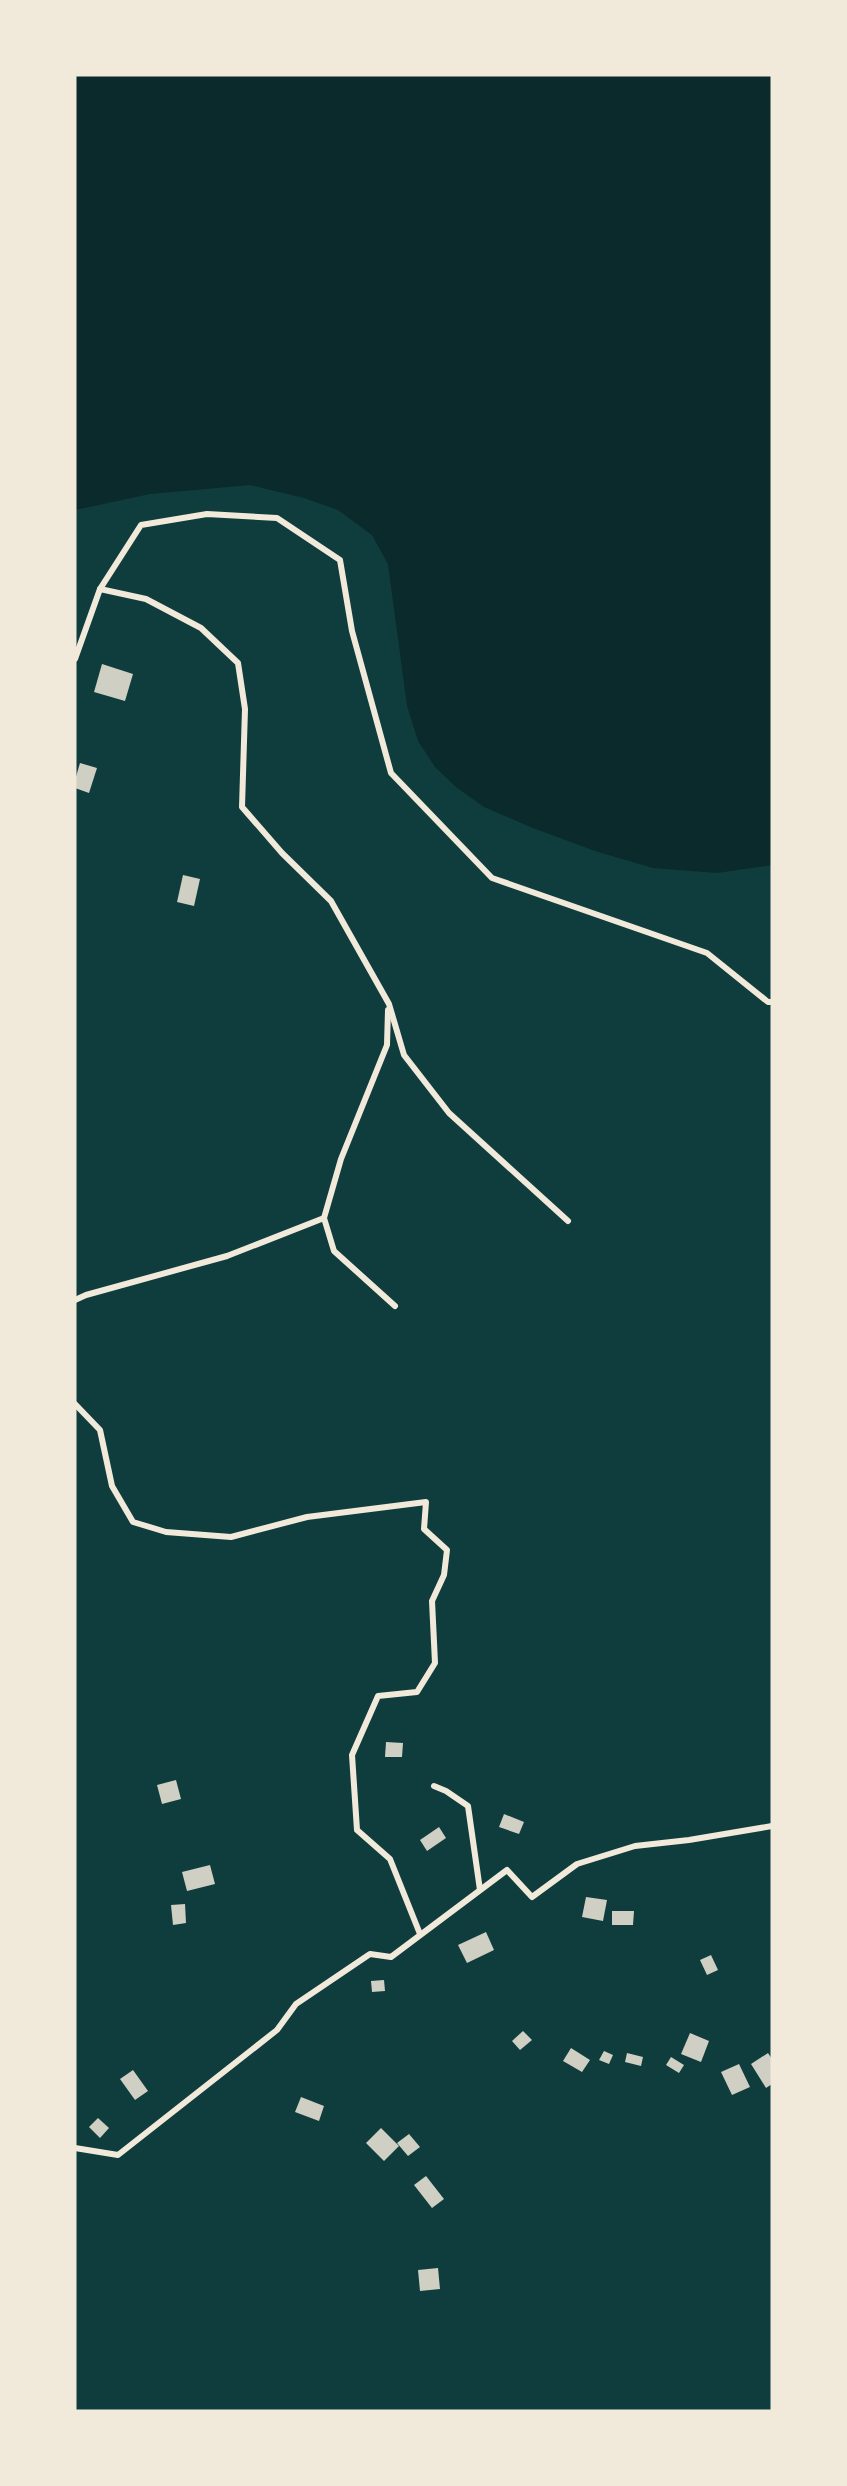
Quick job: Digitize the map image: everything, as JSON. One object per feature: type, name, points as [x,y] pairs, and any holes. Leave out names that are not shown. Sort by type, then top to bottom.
[{"type":"street","points":[[75,659],[100,589],[141,525],[207,514],[277,518],[340,560],[352,631],[391,773],[492,878],[707,953],[768,1002],[772,1002]]},
{"type":"street","points":[[100,589],[146,598],[201,628],[238,663],[245,709],[242,807],[282,853],[331,901],[389,1004],[404,1055],[448,1113],[568,1221]]},
{"type":"street","points":[[389,1004],[387,1045],[341,1159],[324,1218],[334,1251],[395,1306]]},
{"type":"street","points":[[75,1300],[227,1256],[324,1218]]},
{"type":"street","points":[[75,1404],[100,1430],[112,1486],[133,1522],[166,1532],[231,1537],[307,1517],[426,1502],[424,1529],[447,1550],[444,1575],[432,1601],[435,1663],[417,1692],[378,1696],[352,1755],[357,1830],[390,1859],[420,1934]]},
{"type":"street","points":[[434,1786],[468,1806],[480,1890]]},
{"type":"street","points":[[75,2148],[118,2155],[277,2030],[296,2004],[370,1954],[391,1957],[507,1870],[532,1897],[577,1864],[635,1846],[689,1840],[772,1826]]},
{"type":"water","points":[[75,75],[772,75],[772,865],[717,873],[653,868],[595,851],[533,828],[484,807],[456,787],[435,767],[418,741],[407,706],[388,564],[372,535],[338,510],[304,498],[250,485],[150,494],[75,510]]},
{"type":"building","points":[[102,664],[133,674],[125,701],[94,692]]},
{"type":"building","points":[[80,763],[97,768],[89,793],[75,788]]},
{"type":"building","points":[[183,875],[200,879],[194,906],[177,902]]},
{"type":"building","points":[[386,1742],[403,1743],[402,1757],[385,1757]]},
{"type":"building","points":[[176,1780],[181,1799],[162,1804],[157,1785]]},
{"type":"building","points":[[504,1814],[524,1822],[519,1834],[499,1827]]},
{"type":"building","points":[[439,1827],[446,1838],[427,1851],[420,1840]]},
{"type":"building","points":[[210,1865],[215,1884],[187,1891],[182,1872]]},
{"type":"building","points":[[586,1897],[607,1900],[603,1921],[582,1917]]},
{"type":"building","points":[[185,1904],[186,1923],[173,1925],[171,1905]]},
{"type":"building","points":[[612,1911],[634,1911],[633,1925],[612,1925]]},
{"type":"building","points":[[486,1932],[494,1950],[467,1963],[458,1945]]},
{"type":"building","points":[[711,1955],[718,1970],[707,1975],[700,1960]]},
{"type":"building","points":[[384,1980],[385,1991],[372,1992],[371,1981]]},
{"type":"building","points":[[523,2031],[532,2040],[520,2050],[512,2041]]},
{"type":"building","points":[[690,2033],[709,2041],[701,2062],[681,2054]]},
{"type":"building","points":[[571,2048],[590,2060],[582,2072],[563,2061]]},
{"type":"building","points":[[604,2051],[613,2055],[609,2064],[599,2060]]},
{"type":"building","points":[[627,2053],[643,2057],[641,2066],[625,2062]]},
{"type":"building","points":[[768,2053],[772,2059],[772,2084],[766,2088],[751,2064]]},
{"type":"building","points":[[671,2057],[684,2065],[679,2073],[666,2065]]},
{"type":"building","points":[[739,2064],[750,2087],[732,2095],[721,2072]]},
{"type":"building","points":[[133,2070],[148,2091],[135,2100],[120,2079]]},
{"type":"building","points":[[301,2097],[324,2106],[319,2121],[295,2112]]},
{"type":"building","points":[[98,2118],[109,2128],[100,2138],[89,2127]]},
{"type":"building","points":[[381,2128],[399,2146],[384,2161],[366,2143]]},
{"type":"building","points":[[409,2134],[420,2147],[408,2156],[397,2143]]},
{"type":"building","points":[[426,2176],[444,2199],[432,2208],[414,2185]]},
{"type":"building","points":[[438,2268],[440,2289],[420,2291],[418,2270]]}]
